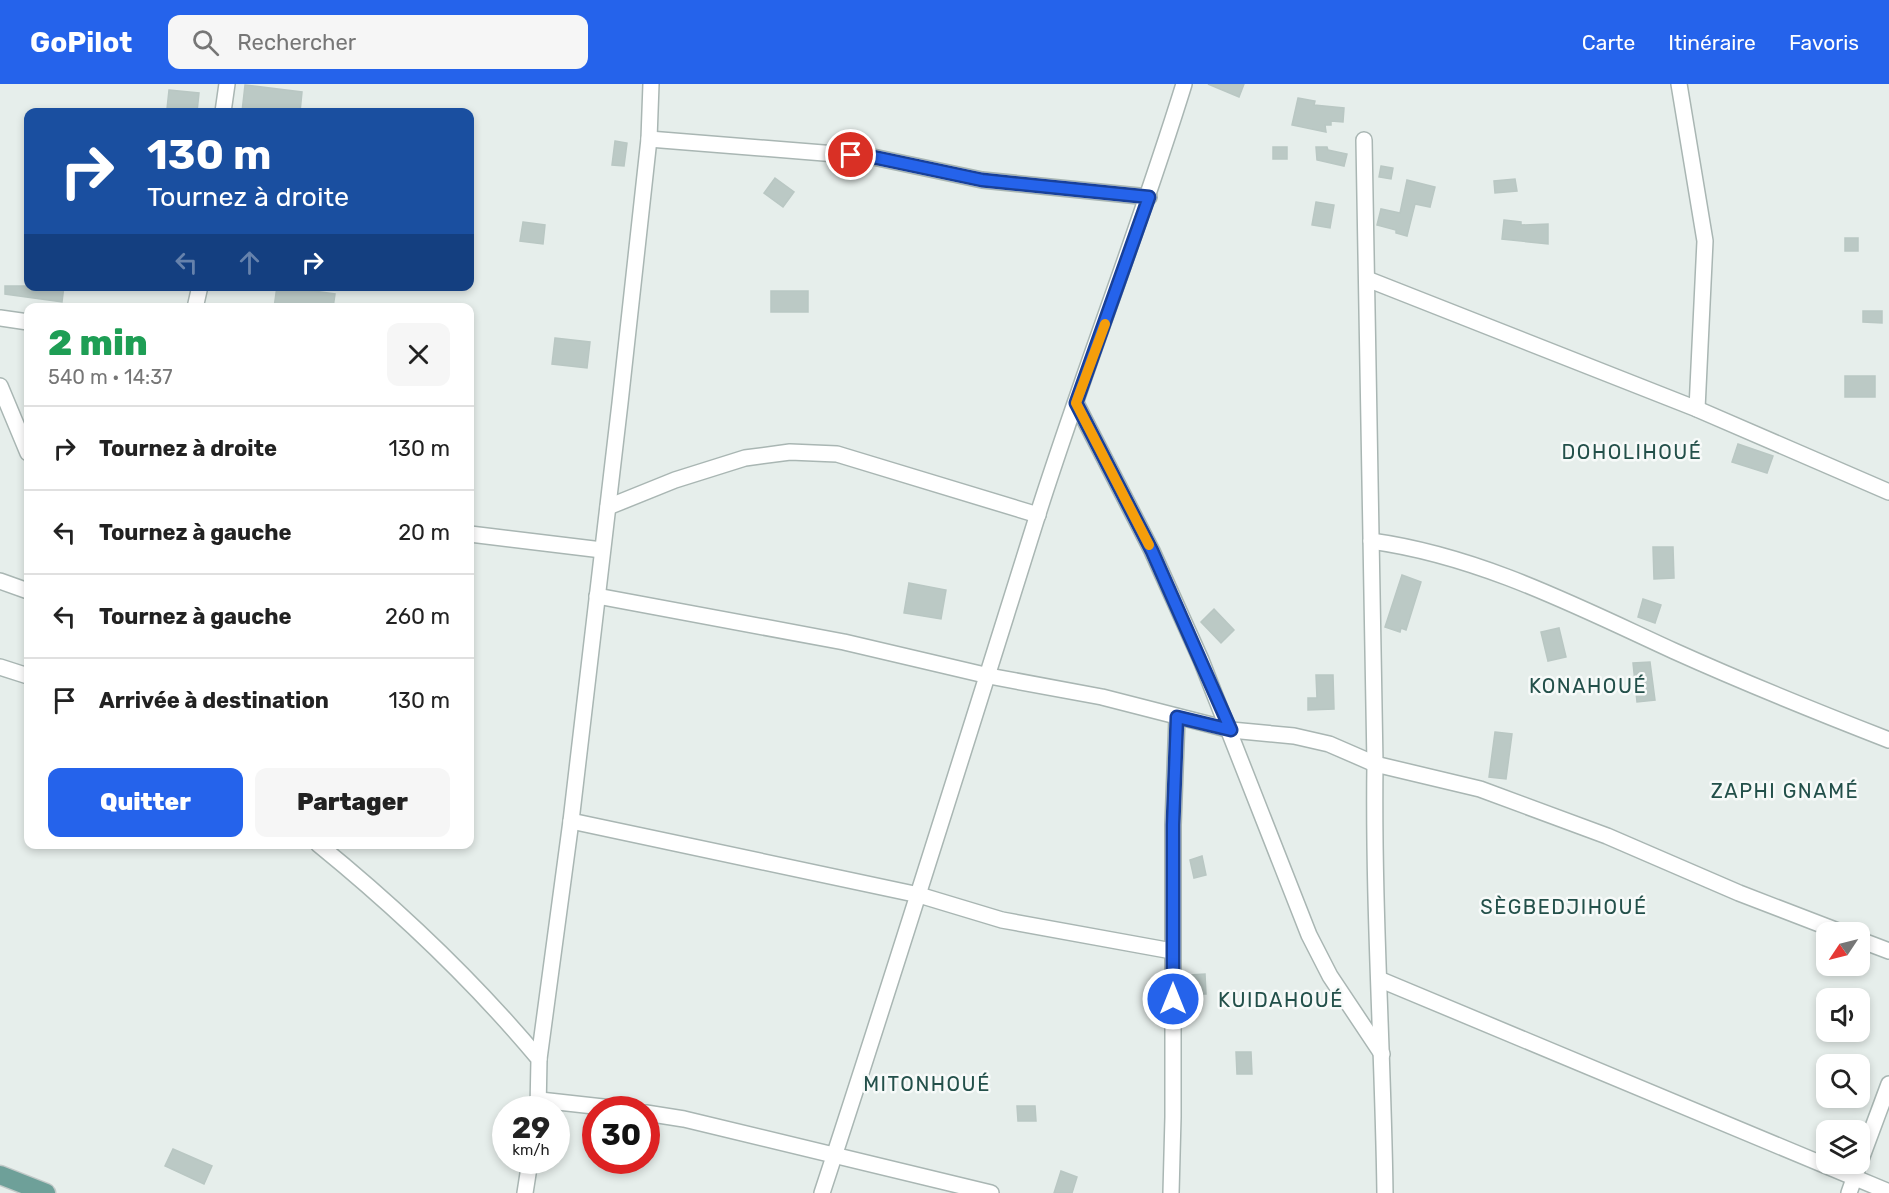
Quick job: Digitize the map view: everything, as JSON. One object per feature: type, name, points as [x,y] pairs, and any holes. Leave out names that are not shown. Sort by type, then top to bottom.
[{"type":"main road","points":[[0,1175],[46,1193]]},
{"type":"street","points":[[223,108],[226,84]]},
{"type":"street","points":[[539,1096],[539,1059],[571,821],[608,507],[649,139],[651,84]]},
{"type":"street","points":[[822,1193],[989,676],[1038,515],[1149,197],[1184,84]]},
{"type":"street","points":[[1679,84],[1705,241],[1697,409]]},
{"type":"street","points":[[649,139],[873,157],[982,180],[1149,197]]},
{"type":"street","points":[[1364,140],[1371,541],[1370,642],[1375,764],[1374,856],[1381,980],[1385,1193]]},
{"type":"street","points":[[1367,279],[1697,409],[1889,492]]},
{"type":"street","points":[[0,318],[24,321]]},
{"type":"street","points":[[0,386],[24,443]]},
{"type":"street","points":[[1076,403],[1152,551],[1231,730],[1309,935],[1330,976],[1382,1054]]},
{"type":"street","points":[[608,507],[675,480],[735,461],[790,452],[837,454],[1038,515]]},
{"type":"street","points":[[474,534],[602,550]]},
{"type":"street","points":[[1371,541],[1417,547],[1490,569],[1803,706],[1889,740]]},
{"type":"street","points":[[0,581],[24,590]]},
{"type":"street","points":[[597,596],[844,642],[989,676],[1102,697],[1231,730],[1294,736],[1329,744],[1375,764],[1480,789],[1607,836],[1738,893],[1816,923]]},
{"type":"street","points":[[0,667],[24,675]]},
{"type":"street","points":[[1171,1193],[1177,717]]},
{"type":"street","points":[[571,821],[919,895],[1002,920],[1173,951]]},
{"type":"street","points":[[324,849],[442,953],[500,1013],[539,1059]]},
{"type":"street","points":[[1870,944],[1889,951]]},
{"type":"street","points":[[1381,980],[1816,1151]]},
{"type":"street","points":[[1870,1135],[1889,1084]]},
{"type":"street","points":[[660,1115],[684,1119],[991,1193]]},
{"type":"street","points":[[525,1193],[528,1174]]},
{"type":"street","points":[[1849,1193],[1856,1174]]},
{"type":"street","points":[[1866,1174],[1889,1192]]},
{"type":"building","points":[[1208,84],[1244,84],[1239,97]]},
{"type":"building","points":[[245,85],[302,92],[300,108],[242,108]]},
{"type":"building","points":[[169,90],[199,93],[197,108],[167,108]]},
{"type":"building","points":[[1298,98],[1315,101],[1314,105],[1344,108],[1343,122],[1331,121],[1331,125],[1325,125],[1326,132],[1292,125]]},
{"type":"building","points":[[615,141],[627,143],[624,166],[612,165]]},
{"type":"building","points":[[1273,147],[1287,147],[1287,159],[1273,159]]},
{"type":"building","points":[[1316,147],[1327,147],[1328,150],[1347,154],[1344,166],[1317,160]]},
{"type":"building","points":[[1381,166],[1393,168],[1391,179],[1379,177]]},
{"type":"building","points":[[775,178],[794,192],[783,207],[764,193]]},
{"type":"building","points":[[1515,179],[1517,191],[1495,193],[1494,181]]},
{"type":"building","points":[[1407,180],[1435,187],[1430,207],[1415,204],[1407,236],[1396,233],[1396,230],[1377,225],[1381,209],[1400,213]]},
{"type":"building","points":[[1316,202],[1334,205],[1330,228],[1312,225]]},
{"type":"building","points":[[1504,220],[1521,222],[1521,225],[1548,224],[1548,244],[1502,239]]},
{"type":"building","points":[[523,222],[545,225],[543,244],[520,241]]},
{"type":"building","points":[[1845,238],[1858,238],[1858,251],[1845,251]]},
{"type":"building","points":[[5,286],[24,286],[24,291],[63,291],[62,302],[5,294]]},
{"type":"building","points":[[276,291],[313,291],[335,294],[334,303],[275,303]]},
{"type":"building","points":[[771,291],[808,291],[808,312],[771,312]]},
{"type":"building","points":[[1863,311],[1882,311],[1882,323],[1863,322]]},
{"type":"building","points":[[555,338],[590,342],[587,368],[552,364]]},
{"type":"building","points":[[1845,376],[1875,376],[1875,397],[1845,397]]},
{"type":"building","points":[[1738,444],[1773,456],[1767,473],[1732,462]]},
{"type":"building","points":[[1653,547],[1673,547],[1674,578],[1654,579]]},
{"type":"building","points":[[1402,575],[1421,582],[1406,630],[1401,628],[1400,632],[1385,627]]},
{"type":"building","points":[[909,583],[946,590],[941,619],[904,613]]},
{"type":"building","points":[[1643,599],[1661,605],[1655,623],[1638,617]]},
{"type":"building","points":[[1214,609],[1234,630],[1221,643],[1201,622]]},
{"type":"building","points":[[1559,628],[1566,657],[1548,661],[1541,632]]},
{"type":"building","points":[[1650,662],[1655,700],[1637,702],[1633,663]]},
{"type":"building","points":[[1316,675],[1333,675],[1334,709],[1308,710],[1308,698],[1317,698]]},
{"type":"building","points":[[1495,732],[1512,734],[1506,779],[1489,777]]},
{"type":"building","points":[[1202,856],[1206,875],[1194,878],[1190,860]]},
{"type":"building","points":[[1205,974],[1206,994],[1190,994],[1190,975]]},
{"type":"building","points":[[1236,1052],[1251,1052],[1252,1074],[1237,1074]]},
{"type":"building","points":[[1017,1106],[1035,1106],[1036,1121],[1018,1121]]},
{"type":"building","points":[[173,1149],[212,1166],[204,1184],[165,1166]]},
{"type":"building","points":[[1061,1171],[1077,1177],[1072,1193],[1054,1193]]},
{"type":"slow traffic","points":[[1105,324],[1076,403],[1121,495],[1149,545]]},
{"type":"district","name":"DOHOLIHOUÉ","points":[[1632,452]]},
{"type":"district","name":"KONAHOUÉ","points":[[1588,686]]},
{"type":"district","name":"ZAPHI GNAMÉ","points":[[1785,791]]},
{"type":"district","name":"SÈGBEDJIHOUÉ","points":[[1564,907]]},
{"type":"district","name":"KUIDAHOUÉ","points":[[1281,1000]]},
{"type":"district","name":"MITONHOUÉ","points":[[927,1084]]},
{"type":"route","points":[[851,155],[873,157],[982,180],[1149,197],[1076,403],[1121,495],[1152,551],[1231,730],[1177,717],[1173,825],[1173,999]]}]
